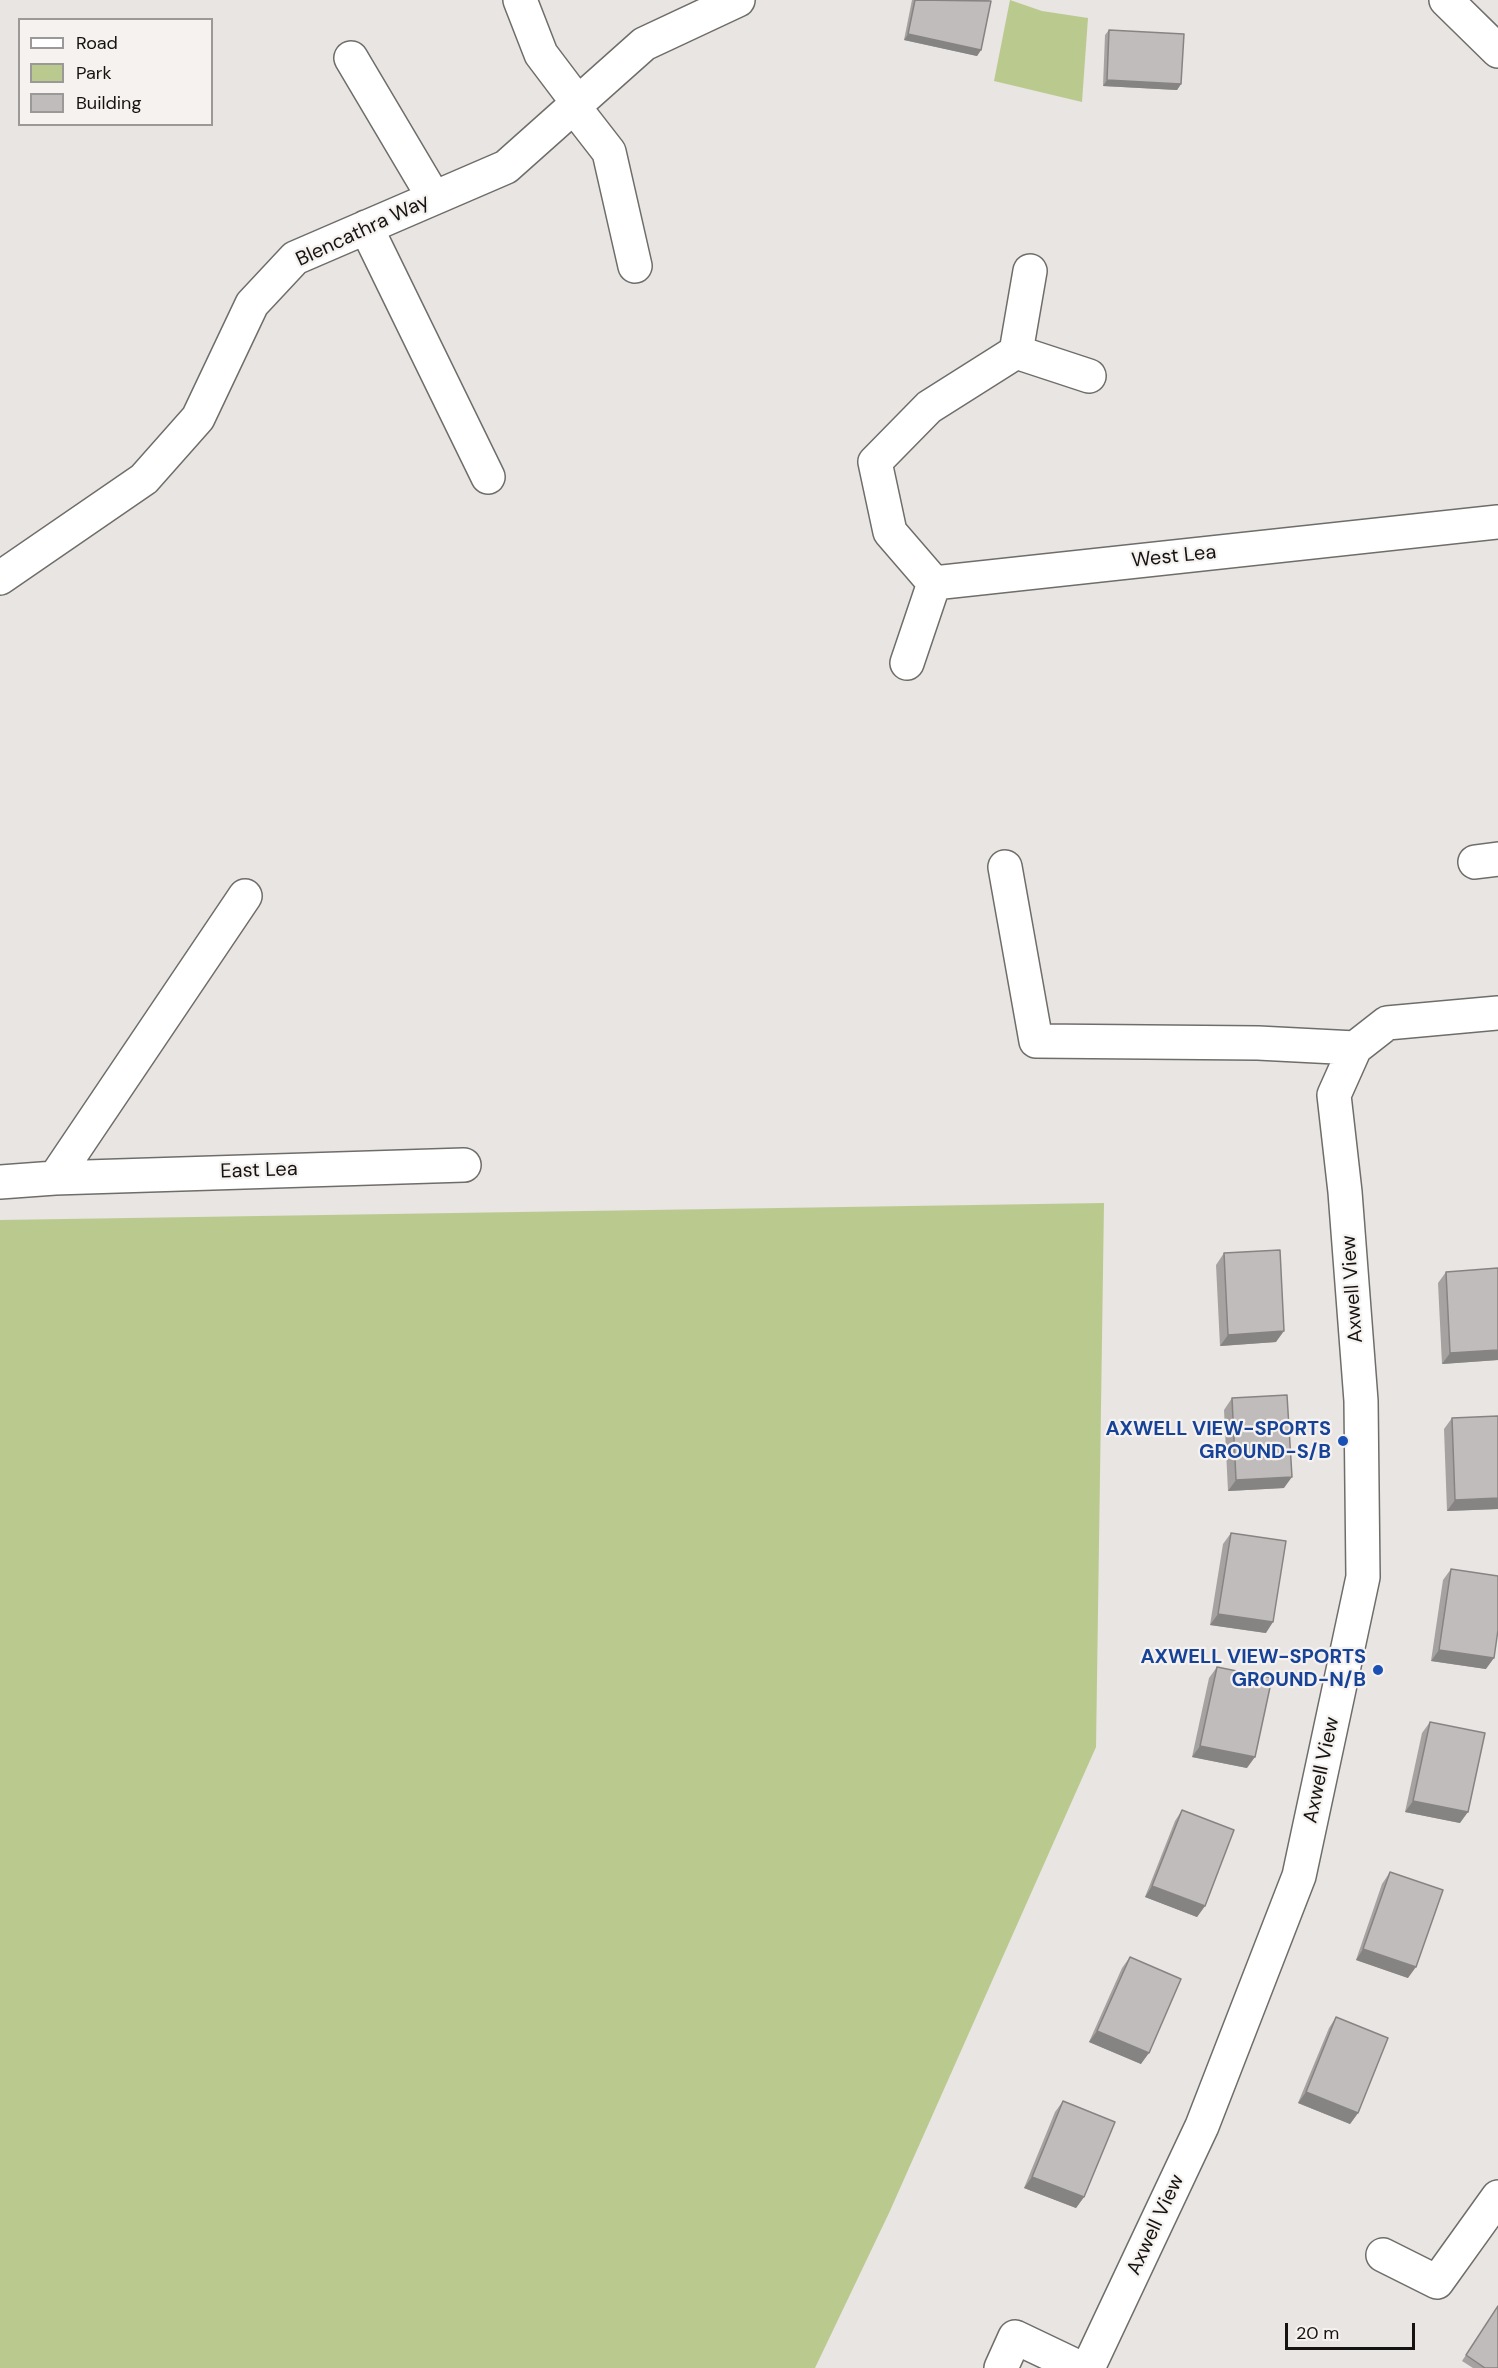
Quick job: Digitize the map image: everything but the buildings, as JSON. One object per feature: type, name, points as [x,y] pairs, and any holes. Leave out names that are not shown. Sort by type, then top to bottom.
[{"type":"street","points":[[519,0],[541,54],[609,152],[635,266]]},
{"type":"street","name":"Blencathra Way","points":[[0,578],[144,479],[198,418],[252,304],[295,258],[506,167],[644,44],[738,0]]},
{"type":"street","points":[[1446,0],[1498,51]]},
{"type":"street","points":[[351,58],[434,198]]},
{"type":"street","points":[[366,227],[488,477]]},
{"type":"street","points":[[907,663],[934,583],[890,532],[875,462],[929,407],[1016,352],[1030,270]]},
{"type":"street","points":[[1016,352],[1089,376]]},
{"type":"street","name":"West Lea","points":[[934,583],[1498,522]]},
{"type":"street","points":[[1005,867],[1036,1041],[1258,1043],[1355,1048],[1387,1023],[1498,1013]]},
{"type":"street","points":[[55,1178],[245,896]]},
{"type":"street","name":"Axwell View","points":[[1088,2368],[1202,2126],[1299,1876],[1363,1577],[1361,1401],[1345,1192],[1334,1095],[1355,1048]]},
{"type":"street","name":"East Lea","points":[[0,1182],[55,1178],[464,1165]]},
{"type":"street","points":[[1383,2254],[1437,2282],[1488,2232],[1498,2197]]},
{"type":"street","points":[[1001,2368],[1015,2337],[1080,2368]]},
{"type":"green space","points":[[1010,0],[1042,11],[1088,18],[1082,102],[994,81]]},
{"type":"green space","points":[[1104,1203],[1096,1747],[889,2213],[815,2368],[0,2368],[0,1220]]},
{"type":"place","name":"AXWELL VIEW-SPORTS GROUND-S/B","points":[[1343,1441]]},
{"type":"place","name":"AXWELL VIEW-SPORTS GROUND-N/B","points":[[1378,1670]]}]
